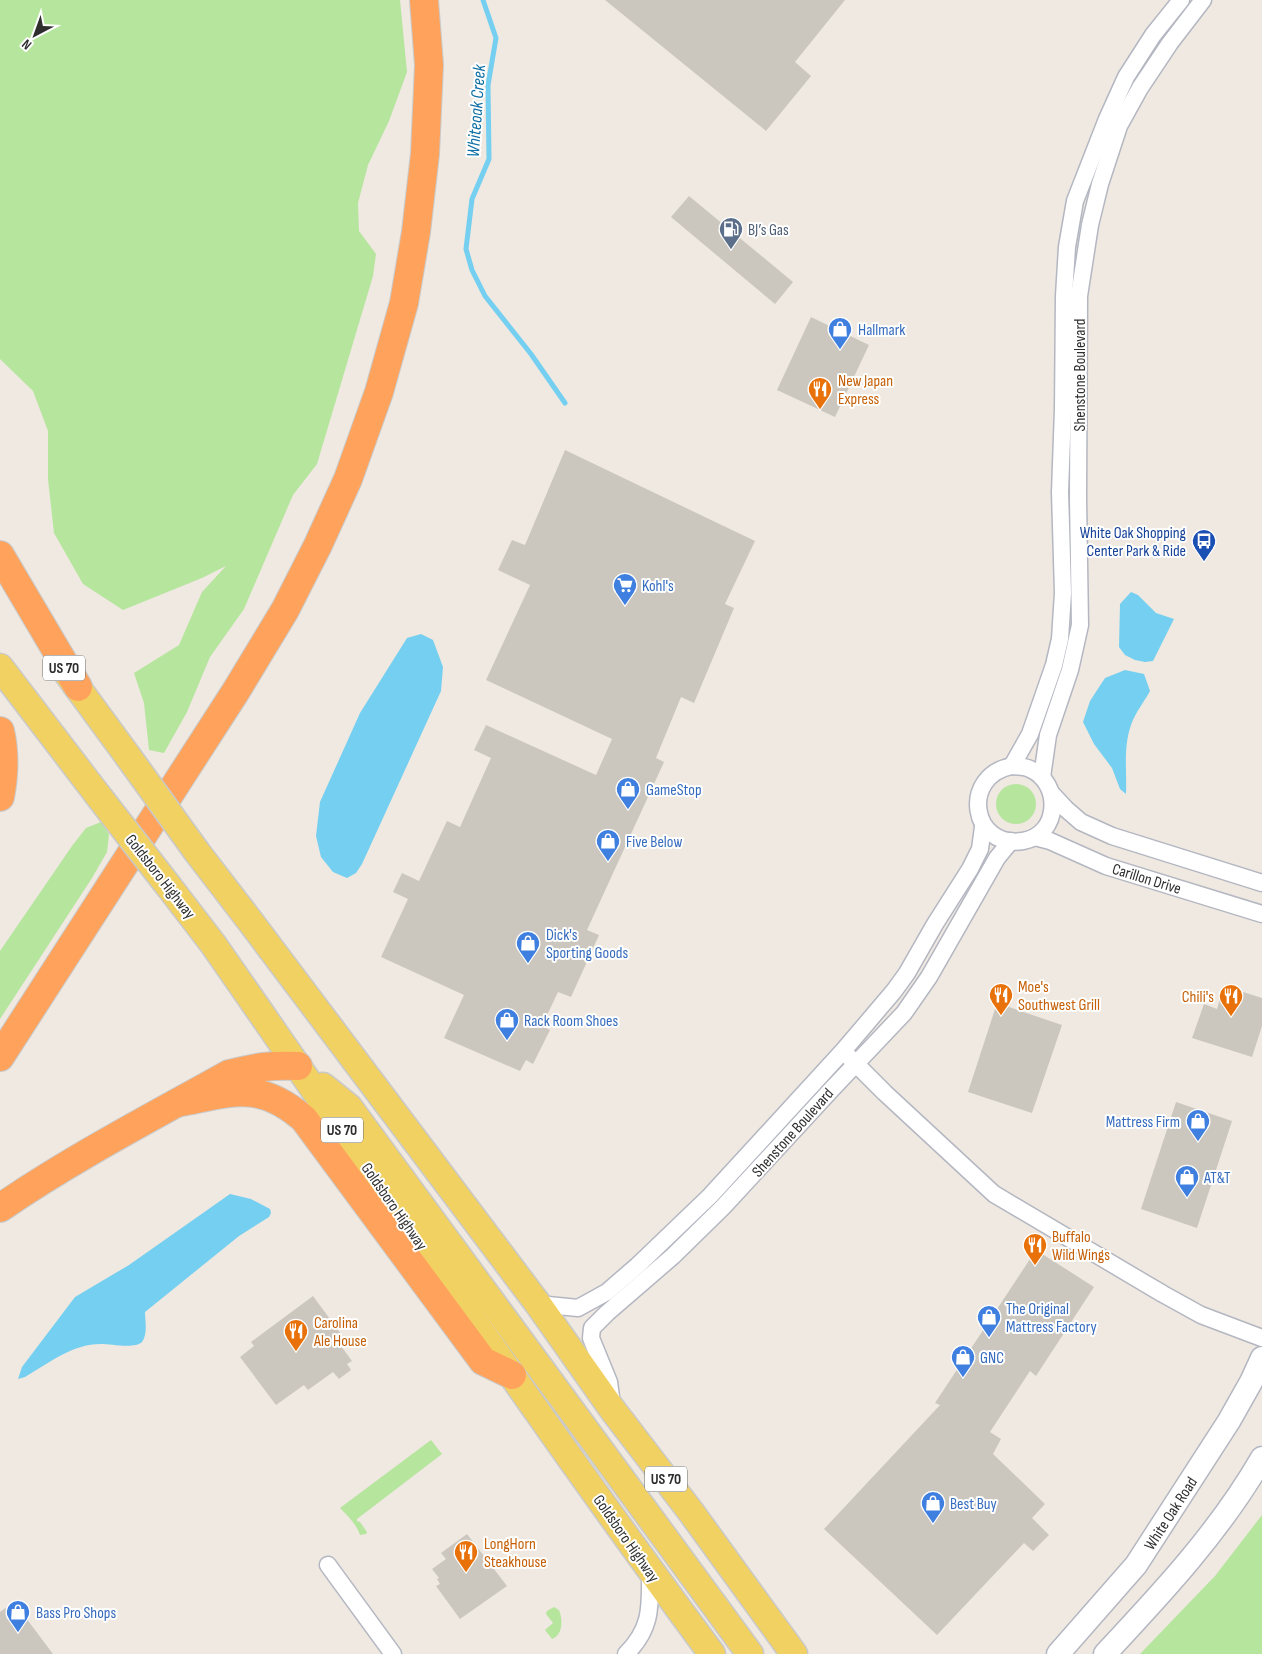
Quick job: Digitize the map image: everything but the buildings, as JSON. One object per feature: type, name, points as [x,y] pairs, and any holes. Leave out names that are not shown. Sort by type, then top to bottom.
[{"type":"highway","points":[[0,1058],[241,682],[285,610],[318,545],[348,479],[379,392],[404,303],[416,232],[425,154],[429,66],[424,0]]},
{"type":"highway","points":[[0,555],[78,687]]},
{"type":"highway","points":[[0,731],[3,743],[3,781],[0,797]]},
{"type":"highway","points":[[0,1208],[32,1186],[76,1160],[229,1074],[255,1067],[274,1065],[298,1066]]},
{"type":"highway","points":[[177,1103],[251,1091],[271,1097],[289,1106],[304,1119],[483,1361],[512,1374]]},
{"type":"main road","name":"US 70","points":[[0,581],[196,852],[538,1304],[612,1409],[691,1512],[794,1654]]},
{"type":"main road","name":"Goldsboro Highway","points":[[0,667],[213,944],[512,1374],[650,1570],[712,1654]]},
{"type":"main road","points":[[298,1066],[349,1107],[750,1654]]},
{"type":"main road","name":"White Oak Road","points":[[1058,1654],[1136,1565],[1229,1421],[1262,1358]]},
{"type":"main road","points":[[1105,1654],[1209,1538],[1248,1483],[1262,1458]]},
{"type":"street","name":"Shenstone Boulevard","points":[[1012,766],[1030,734],[1054,665],[1060,639],[1063,593],[1060,492],[1064,296],[1067,247],[1074,209],[1107,118],[1126,77],[1153,35],[1181,0]]},
{"type":"street","name":"Shenstone Boulevard","points":[[1042,776],[1048,736],[1070,670],[1080,625],[1078,594],[1079,305],[1090,225],[1100,184],[1123,119],[1140,88],[1170,43],[1203,0]]},
{"type":"street","points":[[1012,766],[1024,767],[1042,776],[1049,785],[1052,794],[1053,810],[1044,829],[1025,841],[1011,842],[997,837],[984,827],[978,805],[981,789],[995,772],[1012,766]]},
{"type":"street","name":"Carillon Drive","points":[[1052,794],[1081,822],[1112,836],[1262,883]]},
{"type":"street","name":"Shenstone Boulevard","points":[[538,1304],[578,1308],[607,1292],[710,1196],[843,1051],[907,973],[970,869],[980,849],[984,827]]},
{"type":"street","name":"Carillon Drive","points":[[1034,837],[1050,841],[1106,866],[1262,914]]},
{"type":"street","name":"Shenstone Boulevard","points":[[612,1409],[609,1382],[590,1338],[592,1328],[673,1256],[723,1207],[904,1014],[929,977],[997,858],[1011,842]]},
{"type":"street","points":[[843,1051],[885,1093],[994,1194],[1201,1315],[1262,1338]]},
{"type":"street","points":[[328,1565],[393,1654]]},
{"type":"street","points":[[626,1654],[646,1627],[650,1608],[650,1570]]},
{"type":"green space","points":[[0,0],[400,0],[407,72],[389,121],[368,165],[358,203],[359,231],[376,254],[373,276],[317,464],[293,495],[244,609],[210,657],[187,712],[164,753],[149,750],[144,703],[134,673],[179,645],[202,592],[226,566],[202,578],[123,610],[83,584],[54,533],[48,479],[48,431],[33,391],[0,359]]},
{"type":"green space","points":[[1016,784],[1030,790],[1036,804],[1030,818],[1016,824],[1002,818],[996,804],[1002,790]]},
{"type":"green space","points":[[101,822],[109,834],[107,852],[0,1019],[0,951],[86,828]]},
{"type":"green space","points":[[431,1440],[442,1454],[357,1519],[367,1532],[360,1535],[349,1517],[340,1508]]},
{"type":"green space","points":[[1262,1515],[1262,1654],[1140,1654],[1215,1576]]},
{"type":"green space","points":[[554,1607],[559,1610],[561,1623],[560,1631],[552,1639],[545,1630],[553,1623],[546,1614],[547,1611]]},
{"type":"water","points":[[1131,592],[1138,595],[1156,613],[1174,619],[1153,661],[1135,660],[1125,655],[1119,647],[1120,604]]},
{"type":"water","points":[[421,634],[433,640],[443,667],[441,691],[362,864],[356,873],[347,878],[333,872],[321,857],[316,836],[320,802],[360,713],[407,638]]},
{"type":"water","points":[[1125,670],[1144,674],[1150,691],[1131,725],[1126,751],[1126,794],[1120,789],[1112,768],[1094,744],[1083,722],[1090,701],[1105,678]]},
{"type":"water","points":[[230,1194],[251,1199],[270,1209],[269,1217],[239,1236],[145,1312],[146,1331],[142,1342],[123,1346],[101,1344],[80,1347],[61,1355],[25,1377],[18,1379],[22,1367],[75,1297],[129,1265]]},
{"type":"waterway","name":"Whiteoak Creek","points":[[483,0],[496,38],[488,85],[489,159],[472,199],[466,249],[472,270],[485,296],[531,354],[565,403]]},
{"type":"place","name":"BJ’s Gas","points":[[731,250]]},
{"type":"place","name":"Hallmark","points":[[840,350]]},
{"type":"place","name":"New Japan Express","points":[[820,410]]},
{"type":"place","name":"White Oak Shopping Center Park & Ride","points":[[1204,562]]},
{"type":"place","name":"Kohl's","points":[[625,606]]},
{"type":"place","name":"GameStop","points":[[628,810]]},
{"type":"place","name":"Five Below","points":[[608,862]]},
{"type":"place","name":"Dick's Sporting Goods","points":[[528,964]]},
{"type":"place","name":"Moe's Southwest Grill","points":[[1001,1016]]},
{"type":"place","name":"Chili's","points":[[1231,1017]]},
{"type":"place","name":"Rack Room Shoes","points":[[507,1041]]},
{"type":"place","name":"Mattress Firm","points":[[1198,1142]]},
{"type":"place","name":"AT&T","points":[[1187,1198]]},
{"type":"place","name":"Buffalo Wild Wings","points":[[1035,1266]]},
{"type":"place","name":"The Original Mattress Factory","points":[[989,1338]]},
{"type":"place","name":"Carolina Ale House","points":[[296,1352]]},
{"type":"place","name":"GNC","points":[[963,1378]]},
{"type":"place","name":"Best Buy","points":[[933,1524]]},
{"type":"place","name":"LongHorn Steakhouse","points":[[466,1573]]},
{"type":"place","name":"Bass Pro Shops","points":[[18,1633]]}]
